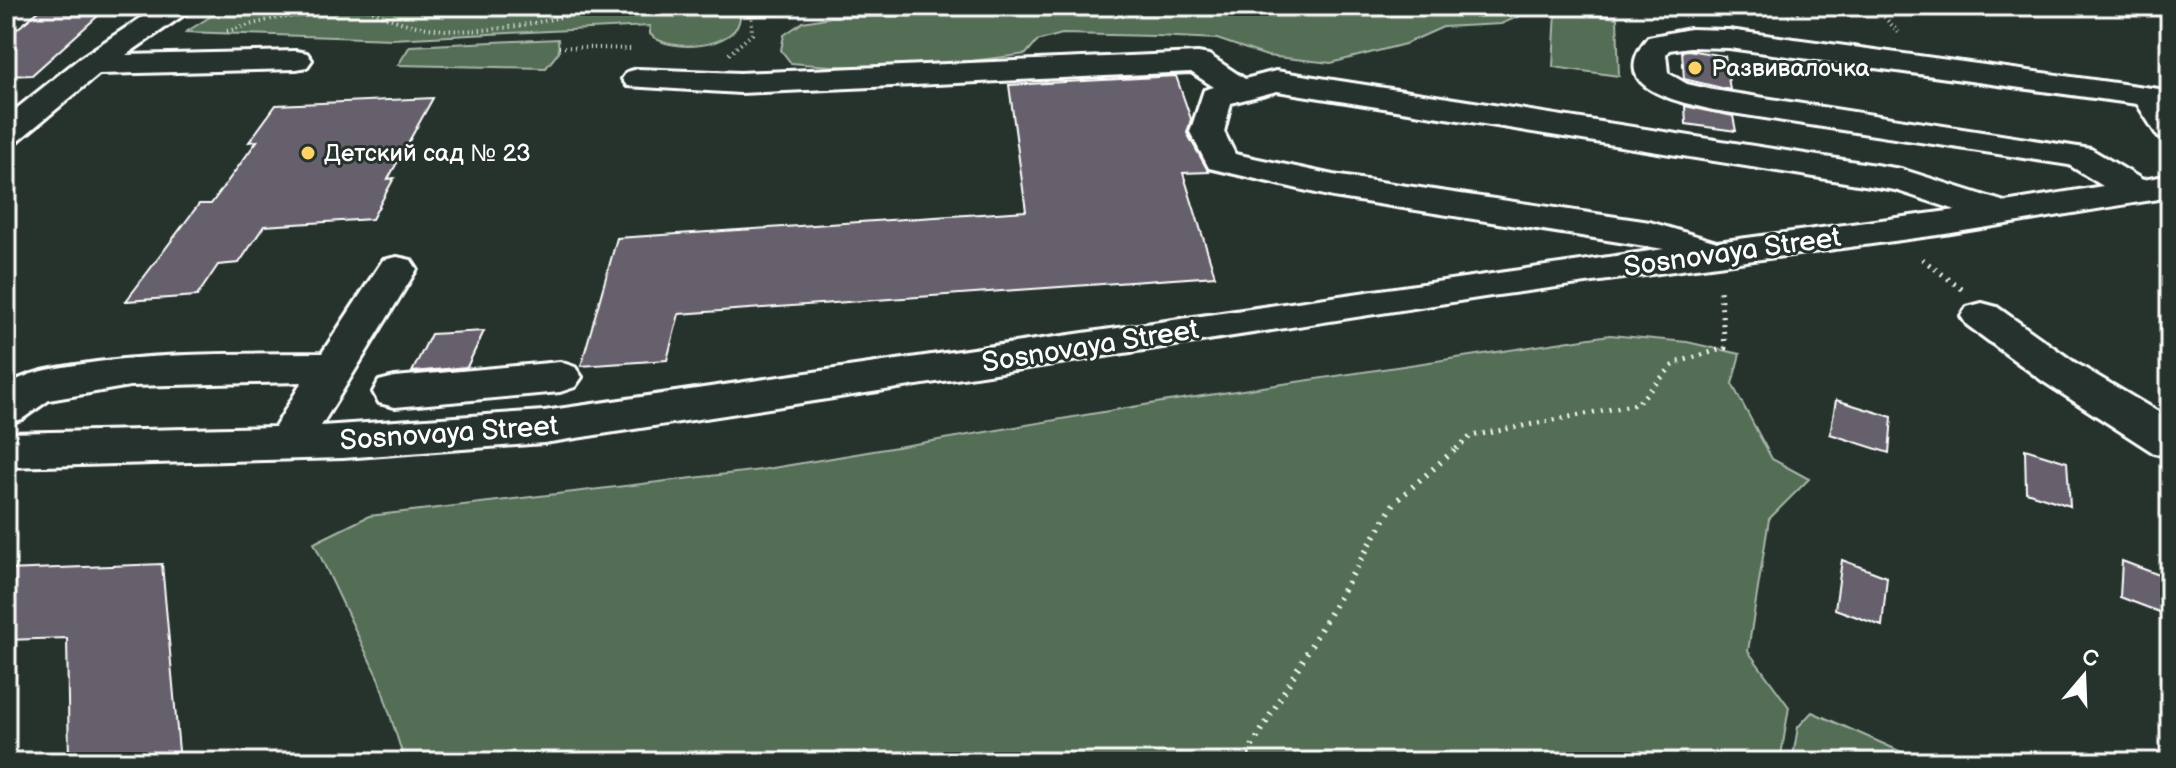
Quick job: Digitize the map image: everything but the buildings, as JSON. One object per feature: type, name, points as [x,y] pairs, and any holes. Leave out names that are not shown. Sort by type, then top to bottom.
[{"type":"street","points":[[128,38],[148,6]]},
{"type":"street","points":[[6,134],[91,65],[178,6]]},
{"type":"street","points":[[2154,189],[2079,156],[1713,100],[1676,91],[1652,77],[1649,59],[1659,43],[1690,38],[1729,39],[2148,96],[2170,130]]},
{"type":"street","points":[[91,65],[296,60]]},
{"type":"street","points":[[639,65],[740,83],[1198,62],[1241,91]]},
{"type":"street","points":[[1720,272],[1650,233],[1333,186],[1221,161],[1207,132],[1216,97],[1276,81],[1901,180],[2003,213]]},
{"type":"street","name":"Sosnovaya Street","points":[[6,450],[291,443],[490,433],[560,425],[1444,291],[1720,272],[2003,213],[2154,189]]},
{"type":"street","points":[[291,443],[303,416],[397,269]]},
{"type":"street","points":[[1973,303],[2059,372],[2170,441]]},
{"type":"street","points":[[6,408],[36,387],[130,371],[335,367]]},
{"type":"street","points":[[395,392],[560,377]]},
{"type":"path","points":[[217,34],[272,19],[365,6],[401,25],[434,29],[533,24],[601,6]]},
{"type":"path","points":[[502,6],[512,14],[528,14],[553,6]]},
{"type":"path","points":[[725,6],[744,6]]},
{"type":"path","points":[[716,59],[743,44],[752,34],[751,6]]},
{"type":"path","points":[[528,14],[533,24]]},
{"type":"path","points":[[559,47],[622,47],[639,65]]},
{"type":"path","points":[[1922,259],[1973,303]]},
{"type":"path","points":[[1243,762],[1394,503],[1471,436],[1637,404],[1675,363],[1725,348],[1720,272]]},
{"type":"green space","points":[[227,6],[781,6],[780,14],[740,17],[736,28],[728,36],[715,42],[686,46],[659,40],[650,34],[650,26],[392,39],[186,32]]},
{"type":"green space","points":[[971,6],[1288,6],[1343,13],[1349,6],[1543,6],[1501,24],[1443,27],[1405,44],[1331,63],[1267,56],[1217,39],[1156,36],[1062,34],[1037,41],[1026,54],[909,66],[850,67],[791,63],[781,50],[784,35],[803,22],[831,17],[920,16]]},
{"type":"green space","points":[[1556,10],[1617,18],[1619,76],[1553,67]]},
{"type":"green space","points":[[558,39],[559,52],[546,68],[398,65],[410,46]]},
{"type":"green space","points":[[1610,335],[1687,342],[1740,354],[1732,384],[1772,459],[1809,479],[1769,519],[1748,651],[1789,707],[1780,762],[405,762],[379,680],[314,543],[369,516],[761,470],[1162,402]]},
{"type":"green space","points":[[1812,712],[1924,762],[1792,762],[1798,727]]},
{"type":"place","name":"Развивалочка","points":[[1695,68]]},
{"type":"place","name":"Детский сад № 23","points":[[308,153]]}]
